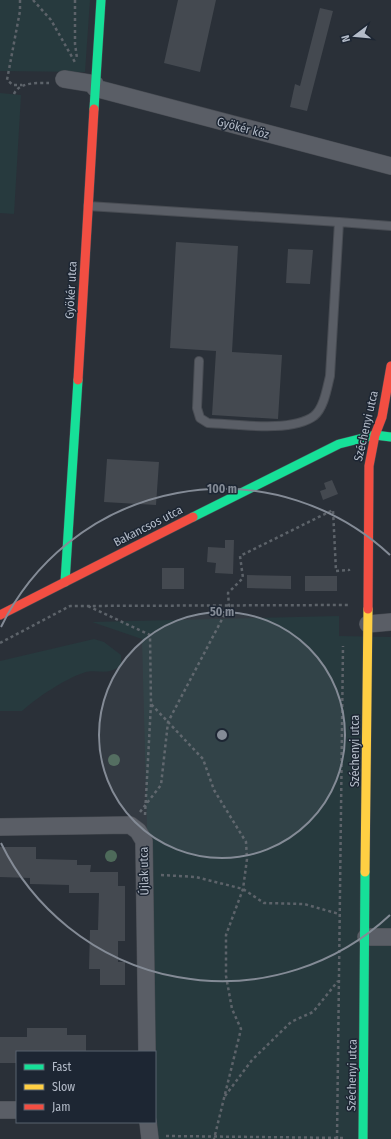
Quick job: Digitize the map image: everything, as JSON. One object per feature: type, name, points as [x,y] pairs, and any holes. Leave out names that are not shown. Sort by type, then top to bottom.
[{"type":"street","name":"Gyökér utca","points":[[65,582],[88,206],[84,83],[101,0]]},
{"type":"street","name":"Gyökér köz","points":[[84,83],[391,166]]},
{"type":"street","name":"Széchenyi utca","points":[[363,1138],[366,937],[369,466],[375,435],[382,417],[391,366]]},
{"type":"street","name":"Bakancsos utca","points":[[0,615],[338,444],[375,435]]},
{"type":"street","points":[[375,435],[391,437]]},
{"type":"street","points":[[368,624],[391,622]]},
{"type":"street","points":[[0,827],[130,825]]},
{"type":"street","name":"Újlak utca","points":[[130,825],[138,831],[144,842],[147,1051]]},
{"type":"street","points":[[366,937],[391,937]]},
{"type":"street","points":[[0,1110],[16,1110]]},
{"type":"lane","points":[[88,206],[391,226]]},
{"type":"lane","points":[[199,361],[197,408],[200,418],[208,423],[283,426],[298,424],[314,415],[323,400],[330,376],[339,222]]},
{"type":"path","points":[[20,0],[20,11],[7,80],[13,85],[56,82],[84,83]]},
{"type":"path","points":[[33,0],[47,15],[58,31],[73,58],[84,83]]},
{"type":"path","points":[[75,0],[75,44],[84,83]]},
{"type":"path","points":[[14,94],[16,89],[22,85]]},
{"type":"path","points":[[130,825],[161,785],[168,722],[229,606],[228,593],[243,578],[240,556],[333,510],[336,571],[349,570],[349,577]]},
{"type":"path","points":[[349,598],[349,605]]},
{"type":"path","points":[[0,643],[70,606],[368,605]]},
{"type":"path","points":[[88,606],[150,635],[151,704],[144,842]]},
{"type":"path","points":[[337,1139],[343,646]]},
{"type":"path","points":[[151,704],[203,759],[214,790],[246,842],[247,859],[243,889],[226,935],[226,976],[232,1009],[241,1029],[214,1139]]},
{"type":"path","points":[[144,875],[196,877],[243,889],[264,903],[304,904],[339,914]]},
{"type":"path","points":[[224,1097],[252,1060],[291,1022],[313,1012],[339,981]]},
{"type":"path","points":[[149,1132],[337,1139],[363,1138]]},
{"type":"green space","points":[[0,0],[90,0],[85,72],[0,71]]},
{"type":"green space","points":[[0,93],[21,95],[14,214],[0,213]]},
{"type":"green space","points":[[339,616],[339,636],[391,637],[391,1139],[156,1139],[156,1051],[153,1051],[142,639],[92,622]]},
{"type":"green space","points":[[94,639],[104,642],[121,655],[121,665],[111,671],[93,671],[76,676],[51,689],[22,711],[0,711],[0,661]]},
{"type":"building","points":[[178,0],[216,0],[200,72],[164,63]]},
{"type":"building","points":[[320,8],[333,11],[307,111],[290,107],[295,84],[300,86]]},
{"type":"building","points":[[176,242],[238,246],[232,352],[282,355],[278,419],[212,415],[216,351],[170,348]]},
{"type":"building","points":[[288,249],[313,250],[310,284],[286,283]]},
{"type":"building","points":[[107,459],[159,462],[156,505],[104,502]]},
{"type":"building","points":[[332,480],[338,494],[323,500],[320,491],[326,489],[324,483]]},
{"type":"building","points":[[225,540],[234,540],[233,574],[215,573],[216,563],[207,562],[208,547],[225,548]]},
{"type":"building","points":[[162,568],[184,568],[184,589],[162,589]]},
{"type":"building","points":[[247,575],[291,576],[291,589],[247,588]]},
{"type":"building","points":[[305,576],[337,576],[337,591],[305,591]]},
{"type":"building","points":[[0,847],[36,847],[36,859],[77,860],[77,865],[91,865],[90,872],[118,872],[118,886],[125,886],[125,941],[118,941],[118,962],[125,962],[125,985],[100,985],[100,969],[89,969],[90,930],[98,930],[99,893],[69,893],[69,885],[30,884],[30,878],[0,877]]},
{"type":"building","points":[[27,1028],[67,1028],[67,1035],[86,1035],[86,1051],[16,1051],[16,1063],[0,1063],[0,1037],[27,1037]]},
{"type":"traffic: fast","points":[[94,109],[101,0]]},
{"type":"traffic: fast","points":[[65,582],[78,380]]},
{"type":"traffic: fast","points":[[193,517],[339,444],[375,435],[391,437]]},
{"type":"traffic: fast","points":[[363,1139],[365,872]]},
{"type":"traffic: slow","points":[[365,872],[368,609]]},
{"type":"traffic: jam","points":[[78,380],[94,109]]},
{"type":"traffic: jam","points":[[368,609],[369,466],[375,435],[382,417],[391,366]]},
{"type":"traffic: jam","points":[[0,615],[193,517]]}]
